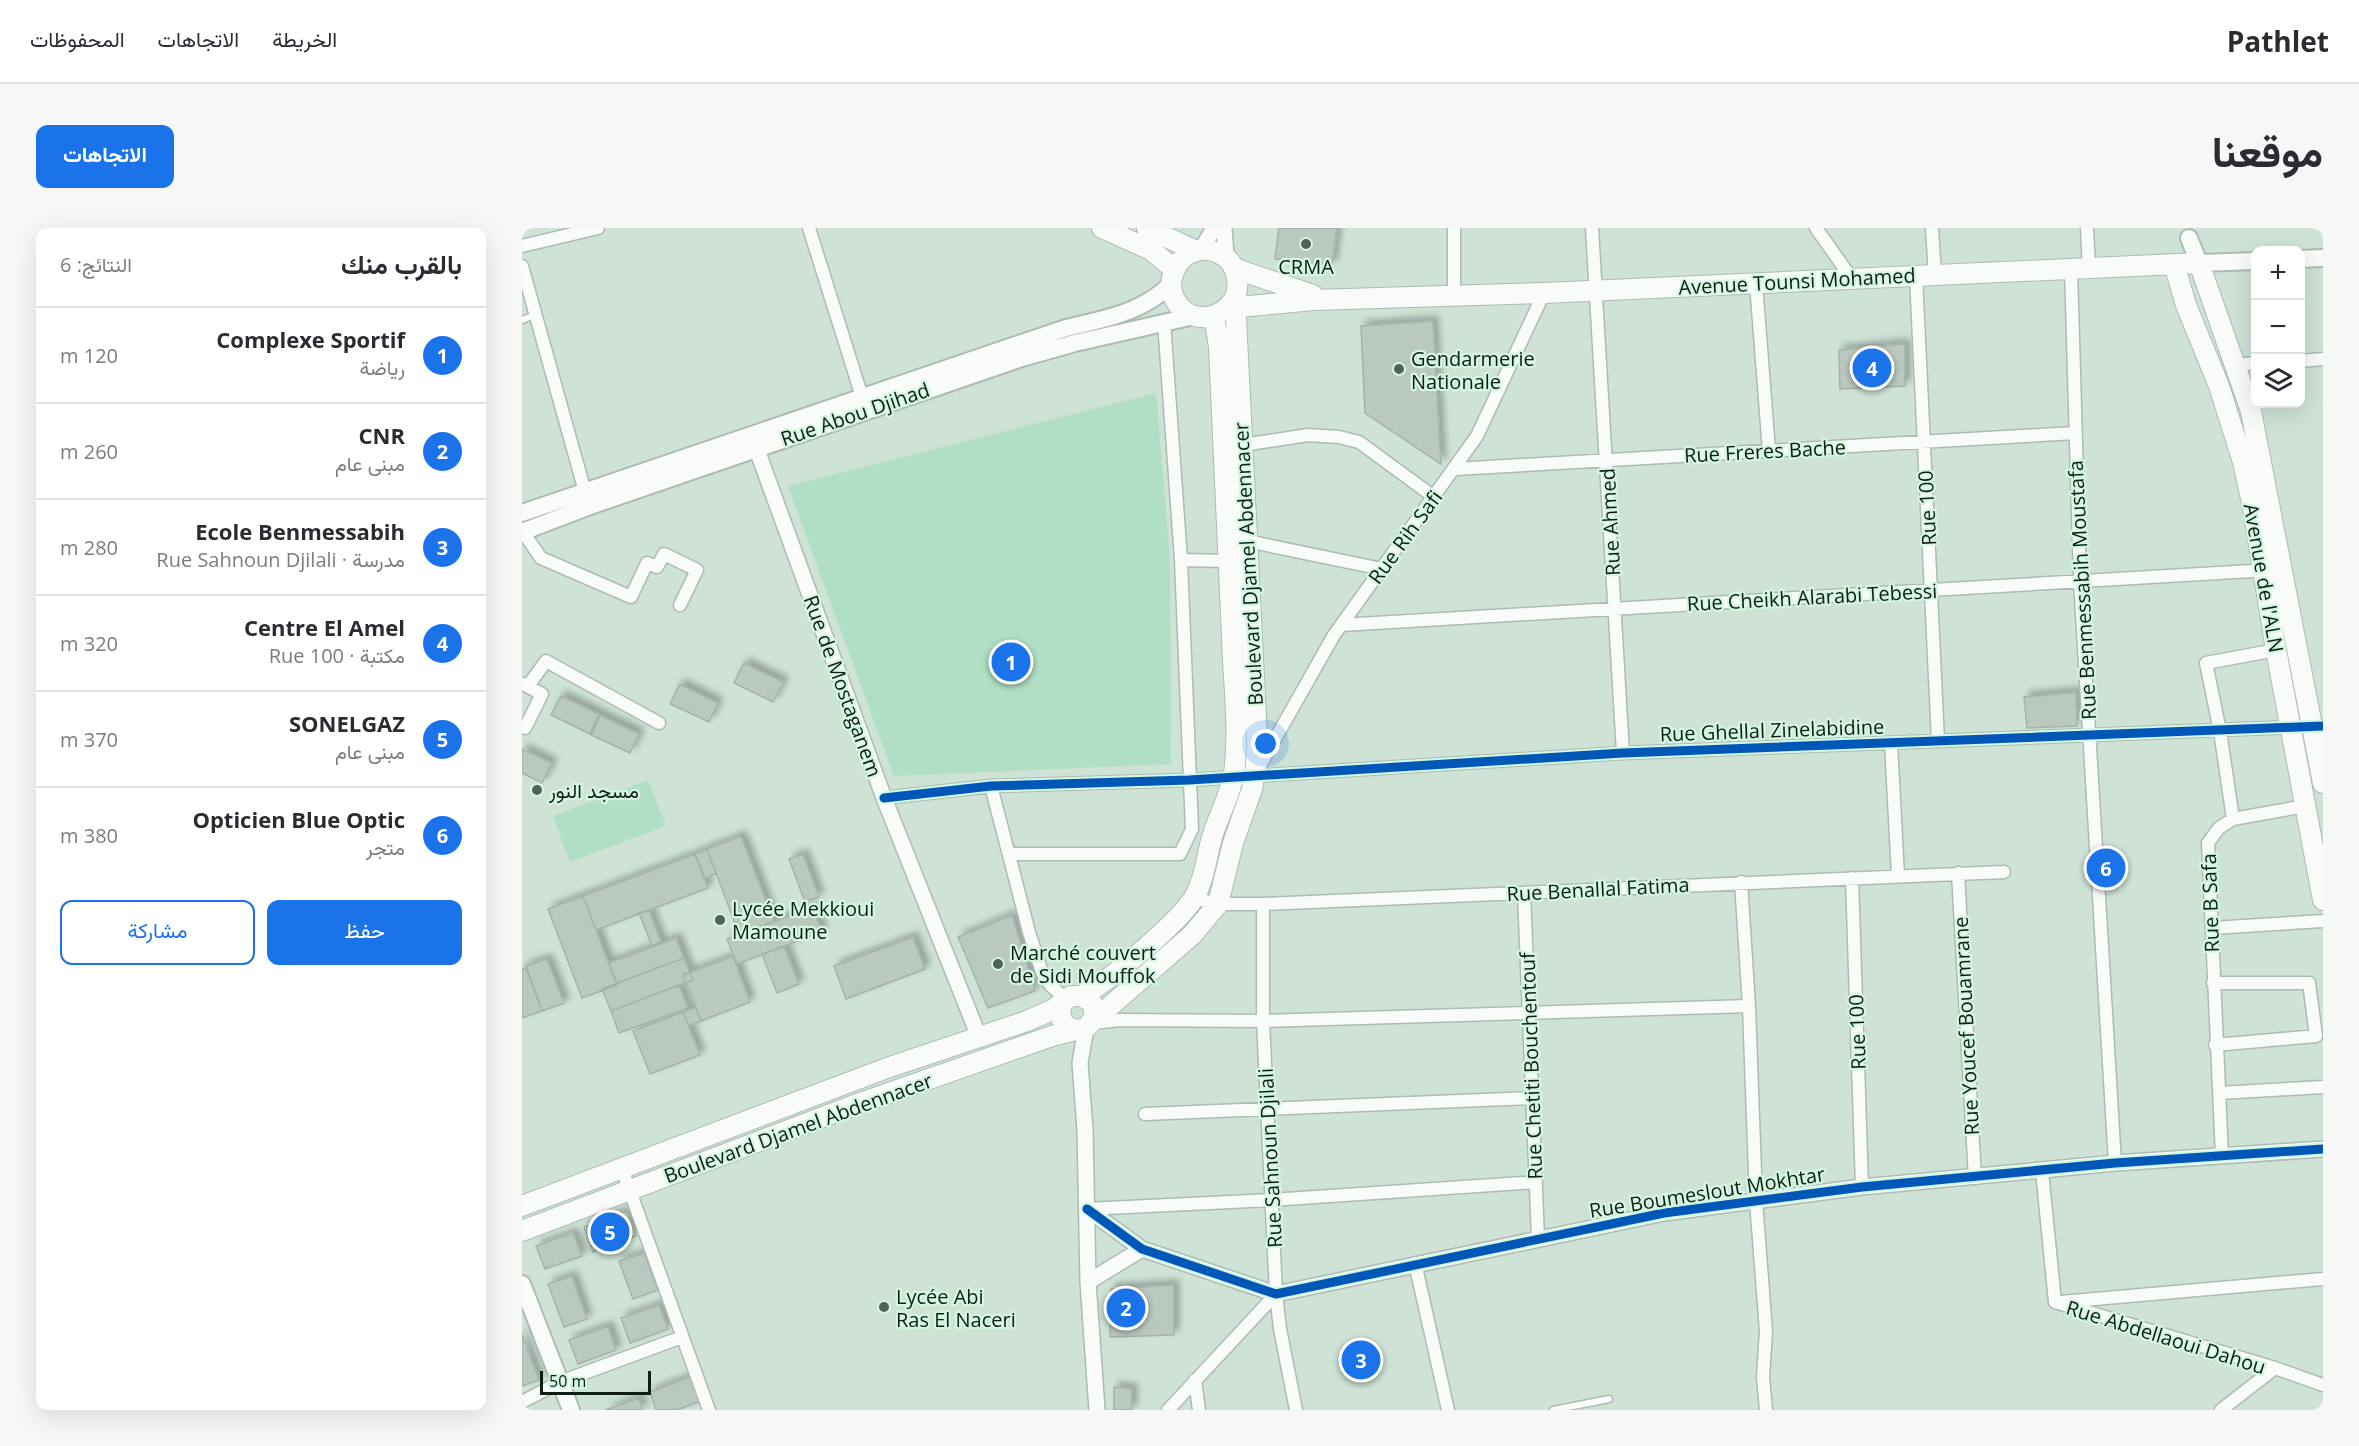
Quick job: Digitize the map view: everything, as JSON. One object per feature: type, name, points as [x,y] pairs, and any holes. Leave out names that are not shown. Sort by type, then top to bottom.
[{"type":"main road","points":[[1102,228],[1151,250],[1172,276],[1178,303],[1185,311],[1222,309],[1239,288],[1231,262],[1217,252],[1198,250],[1147,228]]},
{"type":"main road","points":[[2191,233],[2199,263]]},
{"type":"main road","points":[[2174,264],[2191,233]]},
{"type":"main road","points":[[1172,276],[1187,254],[1198,250]]},
{"type":"main road","points":[[2305,259],[2323,258]]},
{"type":"main road","name":"Avenue Tounsi Mohamed","points":[[1222,309],[1339,300],[1596,291],[2251,261]]},
{"type":"main road","name":"Avenue Tounsi Mohamed","points":[[1231,262],[1286,287],[1339,300]]},
{"type":"main road","name":"Avenue de l'ALN","points":[[2199,263],[2251,411],[2282,569],[2317,727],[2323,783]]},
{"type":"main road","name":"Avenue de l'ALN","points":[[2174,264],[2186,305],[2219,386],[2243,462],[2323,900]]},
{"type":"main road","name":"Rue Abou Djihad","points":[[754,441],[862,397],[1066,328],[1131,311],[1153,300],[1172,276]]},
{"type":"main road","name":"Rue Abou Djihad","points":[[522,513],[587,498],[754,441],[1041,352],[1222,309]]},
{"type":"main road","name":"Boulevard Djamel Abdennacer","points":[[522,1232],[852,1106],[1080,1026],[1192,935],[1218,904],[1233,843],[1255,775],[1257,738],[1243,445],[1222,309]]},
{"type":"main road","name":"Boulevard Djamel Abdennacer","points":[[522,1206],[887,1068],[1036,1017],[1100,986],[1169,926],[1194,898],[1204,874],[1211,841],[1233,776],[1235,738],[1219,347],[1222,309]]},
{"type":"main road","name":"Rue Abou Djihad","points":[[523,532],[587,498]]},
{"type":"main road","points":[[1070,1000],[1092,1003],[1095,1015],[1080,1026],[1060,1015],[1070,1000]]},
{"type":"main road","points":[[887,1068],[885,1080],[896,1090]]},
{"type":"main road","points":[[845,1084],[843,1094],[852,1106]]},
{"type":"main road","points":[[801,1100],[811,1109],[812,1121]]},
{"type":"main road","points":[[712,1134],[719,1138],[723,1145],[720,1156]]},
{"type":"main road","points":[[522,1284],[571,1410]]},
{"type":"street","points":[[522,246],[598,228]]},
{"type":"street","points":[[809,228],[862,397]]},
{"type":"street","points":[[1198,250],[1214,228]]},
{"type":"street","points":[[1224,228],[1231,262]]},
{"type":"street","points":[[1454,228],[1454,297]]},
{"type":"street","name":"Rue Ahmed","points":[[1592,228],[1623,753]]},
{"type":"street","points":[[1816,228],[1852,279]]},
{"type":"street","name":"Rue 100","points":[[1932,228],[1925,275],[1924,442],[1938,741]]},
{"type":"street","name":"Rue Benmessabih Moustafa","points":[[2087,228],[2080,268],[2075,433],[2080,581],[2115,1163]]},
{"type":"street","points":[[522,266],[587,498]]},
{"type":"street","points":[[1756,283],[1769,451]]},
{"type":"street","name":"Rue Rih Safi","points":[[1255,775],[1341,625],[1477,436],[1544,293]]},
{"type":"street","points":[[1009,854],[1180,854],[1192,829],[1181,560],[1164,322]]},
{"type":"street","points":[[2305,360],[2323,359]]},
{"type":"street","points":[[2235,364],[2251,363]]},
{"type":"street","name":"Rue Freres Bache","points":[[1455,469],[2075,433]]},
{"type":"street","points":[[1243,445],[1308,435],[1339,437],[1359,442],[1434,497]]},
{"type":"street","name":"Rue de Mostaganem","points":[[754,441],[884,798],[979,1037]]},
{"type":"street","points":[[523,532],[540,558],[631,597],[647,563],[657,567],[664,554],[697,570],[680,605]]},
{"type":"street","points":[[1247,541],[1382,569]]},
{"type":"street","points":[[1181,560],[1229,561]]},
{"type":"street","name":"Rue Cheikh Alarabi Tebessi","points":[[1341,625],[2282,569]]},
{"type":"street","points":[[2276,650],[2206,663],[2220,730],[2234,819],[2306,806]]},
{"type":"street","points":[[525,728],[542,694],[525,685],[546,661],[659,723]]},
{"type":"street","name":"Rue Ghellal Zinelabidine","points":[[884,798],[991,786],[1189,780],[1623,753],[2317,727]]},
{"type":"street","points":[[1891,743],[1898,876]]},
{"type":"street","points":[[991,786],[1029,932],[1042,972],[1057,993],[1070,1000]]},
{"type":"street","name":"Rue B Safa","points":[[2222,1156],[2212,983],[2208,843],[2218,828],[2234,819]]},
{"type":"street","name":"Rue Benallal Fatima","points":[[1194,898],[1218,904],[1263,904],[2004,872]]},
{"type":"street","name":"Rue Youcef Bouamrane","points":[[1958,873],[1975,1178]]},
{"type":"street","name":"Rue 100","points":[[1852,878],[1862,1187]]},
{"type":"street","points":[[1741,882],[1749,1006],[1755,1201],[1766,1331],[1763,1377],[1766,1410]]},
{"type":"street","name":"Rue Chetiti Bouchentouf","points":[[1524,893],[1538,1238]]},
{"type":"street","name":"Rue Sahnoun Djilali","points":[[1263,904],[1263,1021],[1276,1294],[1280,1329],[1296,1410]]},
{"type":"street","points":[[2212,928],[2323,921]]},
{"type":"street","points":[[2212,983],[2308,982],[2316,1036],[2215,1045]]},
{"type":"street","points":[[1096,1410],[1088,1282],[1080,1026],[1120,1020],[1263,1021],[1749,1006]]},
{"type":"street","points":[[2219,1093],[2323,1087]]},
{"type":"street","points":[[1145,1114],[1533,1098]]},
{"type":"street","name":"Rue Boumeslout Mokhtar","points":[[1276,1294],[1415,1263],[1664,1213],[1862,1187],[2115,1163],[2323,1149]]},
{"type":"street","points":[[622,1169],[709,1410]]},
{"type":"street","name":"Rue Abdellaoui Dahou","points":[[2042,1171],[2055,1302],[2275,1368]]},
{"type":"street","points":[[1087,1209],[1272,1200],[1536,1182]]},
{"type":"street","points":[[1087,1209],[1142,1249],[1276,1294],[1168,1410]]},
{"type":"street","points":[[1088,1282],[1142,1249]]},
{"type":"street","points":[[1415,1263],[1448,1410]]},
{"type":"street","points":[[2055,1302],[2323,1279]]},
{"type":"street","points":[[522,1402],[560,1382],[682,1337]]},
{"type":"street","points":[[2275,1368],[2323,1385]]},
{"type":"street","name":"Rue Abdellaoui Dahou","points":[[2221,1410],[2275,1368]]},
{"type":"street","points":[[1195,1380],[1198,1410]]},
{"type":"lane","points":[[522,320],[536,315]]},
{"type":"lane","points":[[1554,1410],[1609,1399]]},
{"type":"green space","points":[[1156,393],[1170,559],[1171,764],[894,776],[788,486]]},
{"type":"green space","points":[[648,780],[666,826],[570,862],[553,816]]},
{"type":"building","name":"CRMA","points":[[1279,228],[1337,228],[1332,265],[1275,259]]},
{"type":"building","name":"Gendarmerie Nationale","points":[[1433,321],[1441,464],[1365,413],[1361,326]]},
{"type":"building","points":[[1905,344],[1905,386],[1840,389],[1839,350]]},
{"type":"building","points":[[744,663],[783,682],[773,702],[734,683]]},
{"type":"building","points":[[680,684],[718,703],[709,722],[670,704]]},
{"type":"building","points":[[2076,692],[2077,726],[2027,728],[2024,697]]},
{"type":"building","points":[[561,696],[599,714],[590,734],[551,715]]},
{"type":"building","points":[[600,715],[639,734],[630,753],[591,735]]},
{"type":"building","points":[[522,749],[552,763],[542,783],[522,773]]},
{"type":"building","points":[[741,836],[774,921],[739,934],[707,849]]},
{"type":"building","points":[[707,849],[716,873],[705,878],[695,854]]},
{"type":"building","points":[[695,854],[708,888],[596,930],[583,896]]},
{"type":"building","points":[[803,854],[819,897],[805,902],[789,859]]},
{"type":"building","points":[[583,896],[617,985],[582,998],[548,909]]},
{"type":"building","points":[[813,907],[822,932],[737,964],[727,939]]},
{"type":"building","points":[[649,910],[661,942],[652,946],[639,913]]},
{"type":"building","name":"Marché couvert de Sidi Mouffok","points":[[1012,915],[1035,991],[988,1008],[958,937]]},
{"type":"building","points":[[913,937],[925,969],[846,999],[834,966]]},
{"type":"building","points":[[676,938],[684,958],[617,983],[609,963]]},
{"type":"building","points":[[784,946],[799,984],[777,993],[762,954]]},
{"type":"building","points":[[733,956],[750,1002],[701,1021],[683,975]]},
{"type":"building","points":[[684,958],[693,980],[611,1011],[602,989]]},
{"type":"building","points":[[547,959],[564,1003],[542,1011],[526,966]]},
{"type":"building","points":[[526,968],[542,1011],[522,1018],[522,969]]},
{"type":"building","points":[[679,985],[688,1008],[619,1033],[611,1011]]},
{"type":"building","points":[[696,1007],[701,1021],[689,1026],[683,1012]]},
{"type":"building","points":[[683,1012],[700,1055],[650,1074],[633,1031]]},
{"type":"building","points":[[627,1211],[636,1236],[593,1252],[584,1227]]},
{"type":"building","points":[[573,1233],[582,1256],[545,1269],[536,1246]]},
{"type":"building","points":[[644,1253],[658,1290],[633,1299],[619,1261]]},
{"type":"building","points":[[572,1276],[587,1319],[564,1327],[548,1284]]},
{"type":"building","points":[[1174,1285],[1174,1335],[1110,1337],[1111,1289]]},
{"type":"building","points":[[659,1305],[668,1329],[630,1343],[621,1318]]},
{"type":"building","points":[[608,1326],[616,1350],[578,1364],[569,1340]]},
{"type":"building","points":[[522,1334],[539,1380],[522,1386]]},
{"type":"building","points":[[692,1376],[701,1401],[677,1410],[656,1410],[650,1392]]},
{"type":"building","points":[[1114,1387],[1132,1389],[1132,1410],[1114,1410]]},
{"type":"building","points":[[639,1398],[643,1410],[605,1410]]},
{"type":"cycle path","points":[[884,798],[991,786],[1189,780],[1623,753],[2323,726]]},
{"type":"cycle path","points":[[1087,1209],[1142,1249],[1276,1294],[1664,1213],[1862,1187],[2115,1163],[2323,1149]]},
{"type":"place","name":"CRMA","points":[[1306,244]]},
{"type":"place","name":"Centre El Amel","points":[[1872,368]]},
{"type":"place","name":"Gendarmerie Nationale","points":[[1399,369]]},
{"type":"place","name":"Complexe Sportif","points":[[1011,662]]},
{"type":"place","name":"مسجد النور","points":[[537,790]]},
{"type":"place","name":"Opticien Blue Optic","points":[[2106,868]]},
{"type":"place","name":"Lycée Mekkioui Mamoune","points":[[720,920]]},
{"type":"place","name":"Marché couvert de Sidi Mouffok","points":[[998,964]]},
{"type":"place","name":"SONELGAZ","points":[[610,1232]]},
{"type":"place","name":"Lycée Abi Ras El Naceri","points":[[884,1307]]},
{"type":"place","name":"CNR","points":[[1126,1308]]},
{"type":"place","name":"Ecole Benmessabih","points":[[1361,1360]]}]
